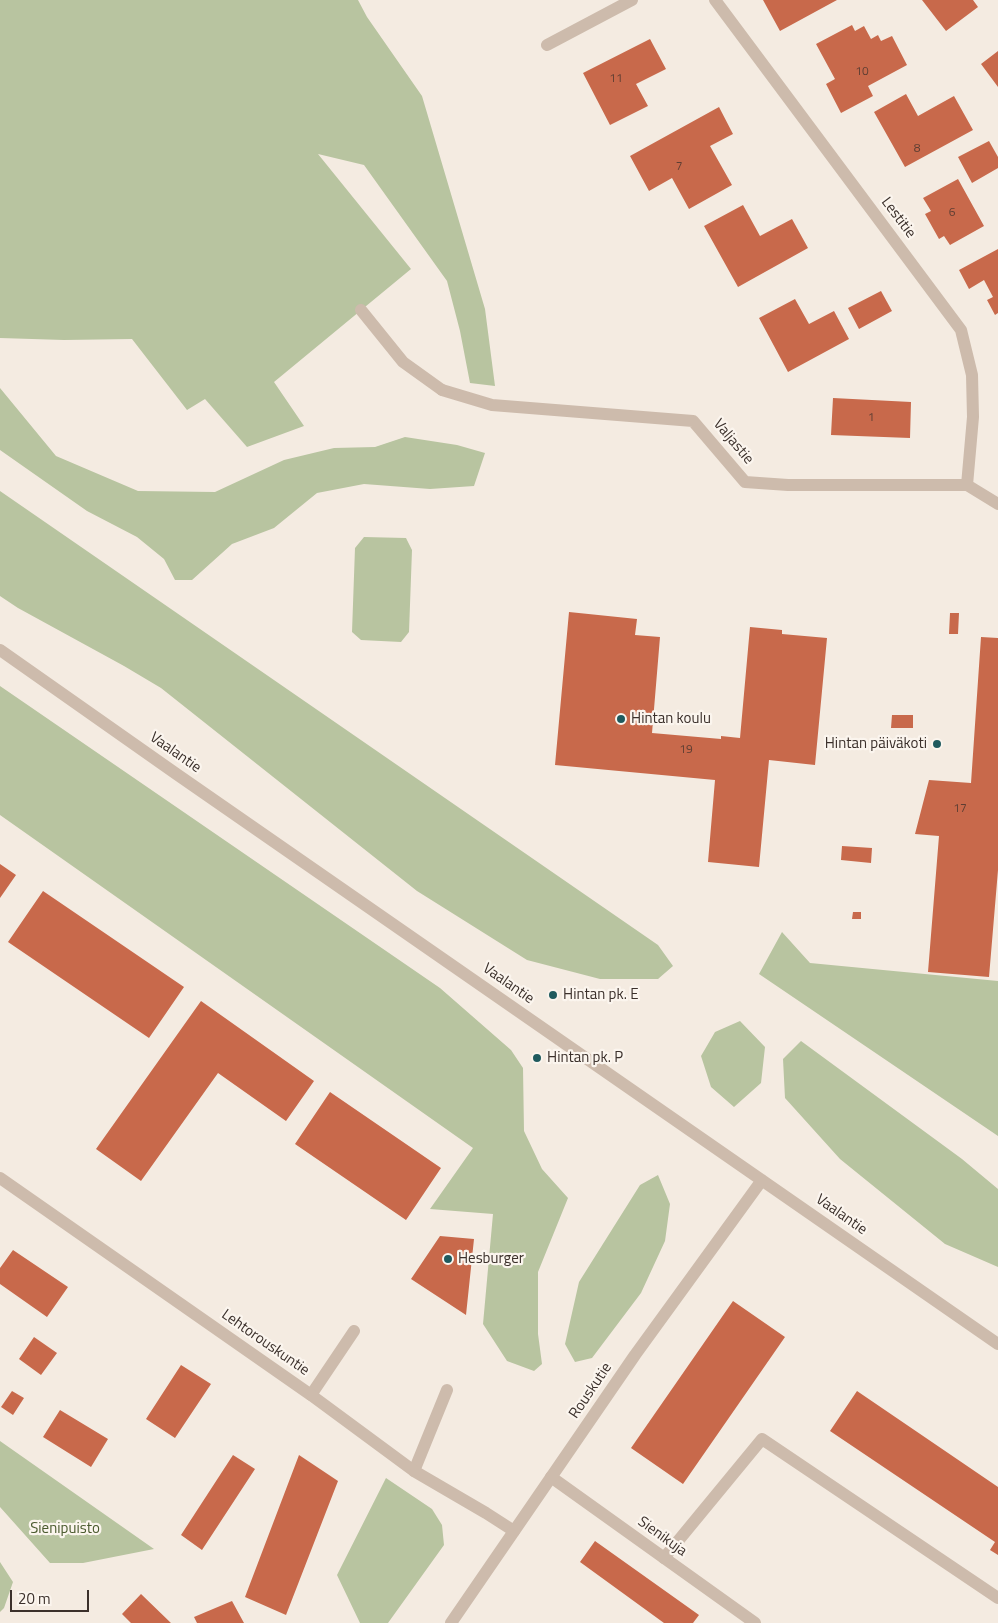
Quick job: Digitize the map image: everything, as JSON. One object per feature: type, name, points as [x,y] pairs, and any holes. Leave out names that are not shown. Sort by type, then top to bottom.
[{"type":"street","points":[[547,45],[632,0]]},
{"type":"street","name":"Lestitie","points":[[714,0],[961,330],[972,375],[973,417],[967,485]]},
{"type":"street","name":"Valjastie","points":[[361,310],[403,362],[442,390],[492,405],[693,421],[746,482],[788,486],[967,485]]},
{"type":"street","points":[[967,485],[998,504]]},
{"type":"street","name":"Vaalantie","points":[[0,650],[998,1344]]},
{"type":"street","name":"Lehtorouskuntie","points":[[0,1178],[311,1395],[414,1471],[514,1531]]},
{"type":"street","name":"Rouskutie","points":[[450,1623],[635,1354],[762,1180]]},
{"type":"street","points":[[311,1395],[354,1331]]},
{"type":"street","points":[[414,1471],[447,1390]]},
{"type":"street","points":[[664,1558],[762,1440],[998,1598]]},
{"type":"street","name":"Sienikuja","points":[[551,1477],[755,1623]]},
{"type":"green space","points":[[0,0],[358,0],[367,17],[422,96],[485,309],[495,386],[470,383],[460,331],[447,281],[364,165],[318,154],[411,269],[274,382],[304,426],[247,447],[205,399],[187,410],[132,339],[64,340],[0,338]]},
{"type":"green space","points":[[0,388],[56,456],[138,491],[215,492],[284,460],[334,448],[375,447],[405,437],[457,445],[485,453],[474,486],[430,489],[364,484],[317,493],[274,528],[232,544],[192,580],[175,580],[164,559],[137,537],[87,511],[0,450]]},
{"type":"green space","points":[[0,491],[658,945],[673,966],[658,979],[600,979],[527,960],[417,891],[161,688],[0,596]]},
{"type":"green space","points":[[364,537],[406,538],[412,550],[409,632],[401,642],[361,640],[352,632],[355,548]]},
{"type":"green space","points":[[0,686],[440,988],[511,1050],[523,1068],[524,1131],[542,1169],[568,1198],[538,1272],[538,1334],[542,1364],[534,1371],[507,1361],[483,1324],[493,1214],[430,1209],[473,1148],[0,815]]},
{"type":"green space","points":[[782,932],[810,963],[998,981],[998,1136],[759,974]]},
{"type":"green space","points":[[740,1021],[765,1047],[761,1083],[734,1107],[711,1087],[701,1056],[715,1032]]},
{"type":"green space","points":[[801,1041],[962,1159],[998,1189],[998,1267],[945,1244],[840,1159],[785,1098],[783,1059]]},
{"type":"green space","points":[[658,1175],[670,1204],[665,1241],[641,1293],[592,1358],[575,1362],[565,1344],[579,1282],[640,1185]]},
{"type":"green space","name":"Sienipuisto","points":[[0,1441],[154,1549],[83,1563],[50,1563],[0,1507]]},
{"type":"green space","points":[[386,1478],[432,1509],[442,1525],[444,1545],[388,1623],[360,1623],[337,1575]]},
{"type":"green space","points":[[0,1562],[13,1582],[4,1608],[0,1612]]},
{"type":"building","points":[[763,0],[837,0],[780,31]]},
{"type":"building","points":[[922,0],[973,0],[978,7],[946,31]]},
{"type":"building","points":[[852,25],[855,31],[864,26],[871,39],[878,35],[881,41],[892,36],[907,65],[868,86],[873,96],[841,113],[826,84],[835,79],[816,44]]},
{"type":"building","points":[[650,39],[666,69],[636,84],[648,106],[610,125],[583,73]]},
{"type":"building","points":[[998,51],[998,87],[981,64]]},
{"type":"building","points":[[906,94],[918,116],[954,96],[973,130],[905,167],[874,112]]},
{"type":"building","points":[[719,107],[733,134],[710,146],[732,185],[689,209],[672,178],[649,191],[630,156]]},
{"type":"building","points":[[989,141],[998,157],[998,168],[972,183],[958,157]]},
{"type":"building","points":[[958,179],[984,226],[950,245],[944,236],[939,239],[925,214],[931,211],[923,198]]},
{"type":"building","points":[[743,205],[760,236],[792,219],[808,248],[738,287],[704,226]]},
{"type":"building","points":[[998,249],[998,313],[995,315],[987,300],[993,297],[984,280],[969,289],[959,270]]},
{"type":"building","points":[[881,291],[892,311],[859,329],[848,308]]},
{"type":"building","points":[[795,299],[809,324],[834,311],[849,339],[788,372],[759,318]]},
{"type":"building","points":[[833,398],[911,402],[910,438],[831,435]]},
{"type":"building","points":[[569,612],[637,619],[635,635],[660,637],[652,733],[721,739],[721,736],[740,738],[750,627],[782,630],[782,634],[827,638],[815,765],[769,760],[759,867],[708,862],[715,780],[555,765]]},
{"type":"building","points":[[950,613],[959,613],[958,634],[949,634]]},
{"type":"building","points":[[981,637],[998,638],[998,870],[989,977],[928,972],[939,836],[915,834],[929,780],[971,783]]},
{"type":"building","points":[[892,715],[913,715],[913,728],[891,728]]},
{"type":"building","points":[[842,846],[872,848],[871,863],[841,860]]},
{"type":"building","points":[[0,864],[16,875],[0,898]]},
{"type":"building","points":[[43,891],[184,987],[149,1038],[8,942]]},
{"type":"building","points":[[853,912],[861,912],[861,919],[852,919]]},
{"type":"building","points":[[201,1001],[314,1081],[286,1121],[218,1073],[141,1181],[96,1149]]},
{"type":"building","points":[[330,1092],[441,1168],[406,1220],[295,1144]]},
{"type":"building","name":"Hesburger","points":[[440,1236],[474,1239],[466,1315],[411,1279]]},
{"type":"building","points":[[13,1250],[68,1287],[47,1317],[0,1284],[0,1268]]},
{"type":"building","points":[[733,1301],[785,1337],[683,1484],[631,1448]]},
{"type":"building","points":[[34,1337],[57,1353],[41,1375],[19,1359]]},
{"type":"building","points":[[181,1365],[211,1384],[175,1438],[146,1419]]},
{"type":"building","points":[[12,1391],[24,1398],[13,1415],[1,1407]]},
{"type":"building","points":[[857,1391],[998,1487],[998,1555],[990,1550],[995,1542],[830,1431]]},
{"type":"building","points":[[60,1410],[108,1439],[91,1467],[43,1437]]},
{"type":"building","points":[[233,1455],[255,1469],[202,1550],[181,1535]]},
{"type":"building","points":[[299,1455],[338,1481],[286,1615],[245,1597]]},
{"type":"building","points":[[595,1541],[699,1615],[693,1623],[664,1623],[580,1562]]},
{"type":"building","points":[[141,1594],[171,1623],[131,1623],[122,1614]]},
{"type":"building","points":[[232,1601],[244,1623],[197,1623],[194,1617]]},
{"type":"place","name":"Hintan koulu","points":[[621,719]]},
{"type":"place","name":"Hintan päiväkoti","points":[[937,744]]},
{"type":"place","name":"Hintan pk. E","points":[[553,995]]},
{"type":"place","name":"Hintan pk. P","points":[[537,1058]]},
{"type":"place","name":"Hesburger","points":[[448,1259]]}]
